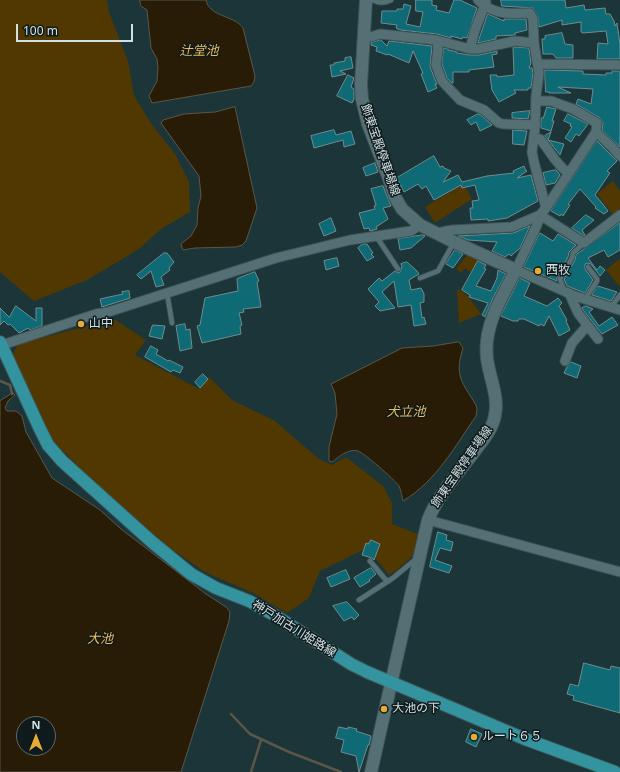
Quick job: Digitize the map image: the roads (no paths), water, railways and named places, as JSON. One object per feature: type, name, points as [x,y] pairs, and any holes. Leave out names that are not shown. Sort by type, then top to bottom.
[{"type":"main road","name":"飾東宝殿停車場線","points":[[366,0],[361,84],[362,99],[368,124],[395,197],[402,209],[420,225],[516,270],[490,322],[486,358],[496,399],[495,415],[492,426],[437,502],[428,520],[371,772]]},
{"type":"main road","name":"神戸加古川姫路線","points":[[1,344],[48,444],[62,461],[152,542],[191,574],[216,588],[249,601],[276,616],[351,664],[391,683],[525,739],[615,772]]},
{"type":"street","points":[[470,49],[483,2],[503,14],[530,13],[533,18],[534,43],[538,64],[536,125],[532,152],[543,212],[584,243],[620,215]]},
{"type":"street","points":[[364,40],[380,34],[437,40],[470,49],[478,49],[515,41],[534,43]]},
{"type":"street","points":[[437,40],[438,49],[436,69],[442,81],[460,100],[484,110],[499,123],[536,125]]},
{"type":"street","points":[[538,64],[620,65]]},
{"type":"street","points":[[536,101],[551,101],[573,109],[597,123],[596,132],[543,212],[516,270],[565,292],[616,309]]},
{"type":"street","points":[[596,132],[612,146],[620,156]]},
{"type":"street","points":[[534,140],[540,139],[550,150],[559,166],[568,173]]},
{"type":"street","points":[[438,234],[452,230],[512,227],[543,212]]},
{"type":"street","points":[[1,344],[96,314],[108,312],[276,258],[350,240],[411,231],[420,225]]},
{"type":"street","points":[[565,292],[587,326],[598,339]]},
{"type":"street","points":[[565,361],[572,343],[587,326]]},
{"type":"street","points":[[428,520],[620,572]]},
{"type":"lane","points":[[373,0],[386,3],[391,0]]},
{"type":"lane","points":[[376,236],[398,269]]},
{"type":"lane","points":[[420,278],[438,271],[454,242]]},
{"type":"lane","points":[[565,292],[560,279],[572,258],[573,253],[584,243]]},
{"type":"lane","points":[[585,299],[597,281],[588,267]]},
{"type":"lane","points":[[167,293],[172,323]]},
{"type":"lane","points":[[616,309],[620,295]]},
{"type":"lane","points":[[359,600],[389,581],[419,557]]},
{"type":"lane","points":[[370,561],[385,579],[389,581]]},
{"type":"water","name":"辻堂池","points":[[140,0],[206,0],[208,6],[212,10],[234,21],[243,28],[255,76],[254,82],[251,86],[152,103],[149,96],[157,81],[157,59],[151,48],[147,10],[141,6]]},
{"type":"water","points":[[235,107],[257,208],[246,241],[242,245],[236,247],[195,248],[183,250],[181,244],[191,236],[197,225],[198,208],[201,196],[199,176],[161,123],[163,120],[184,114],[215,112]]},
{"type":"water","name":"犬立池","points":[[459,342],[463,348],[460,358],[459,372],[463,384],[476,405],[476,416],[444,463],[425,484],[403,501],[399,486],[373,461],[358,451],[355,450],[347,452],[332,462],[329,461],[329,447],[337,414],[335,393],[331,384],[402,348],[433,346]]},
{"type":"water","name":"大池","points":[[13,393],[15,395],[8,401],[5,408],[7,411],[16,411],[22,416],[26,432],[52,478],[100,510],[121,529],[206,594],[226,607],[230,612],[229,621],[181,772],[0,772],[0,401]]},
{"type":"waterway","points":[[0,381],[10,385],[12,394]]},
{"type":"waterway","points":[[231,714],[250,734],[289,752],[341,772]]},
{"type":"waterway","points":[[251,772],[261,740]]},
{"type":"place","name":"西牧","points":[[538,271]]},
{"type":"place","name":"山中","points":[[81,324]]},
{"type":"place","name":"大池の下","points":[[384,709]]},
{"type":"place","name":"ルート６５","points":[[474,737]]}]
